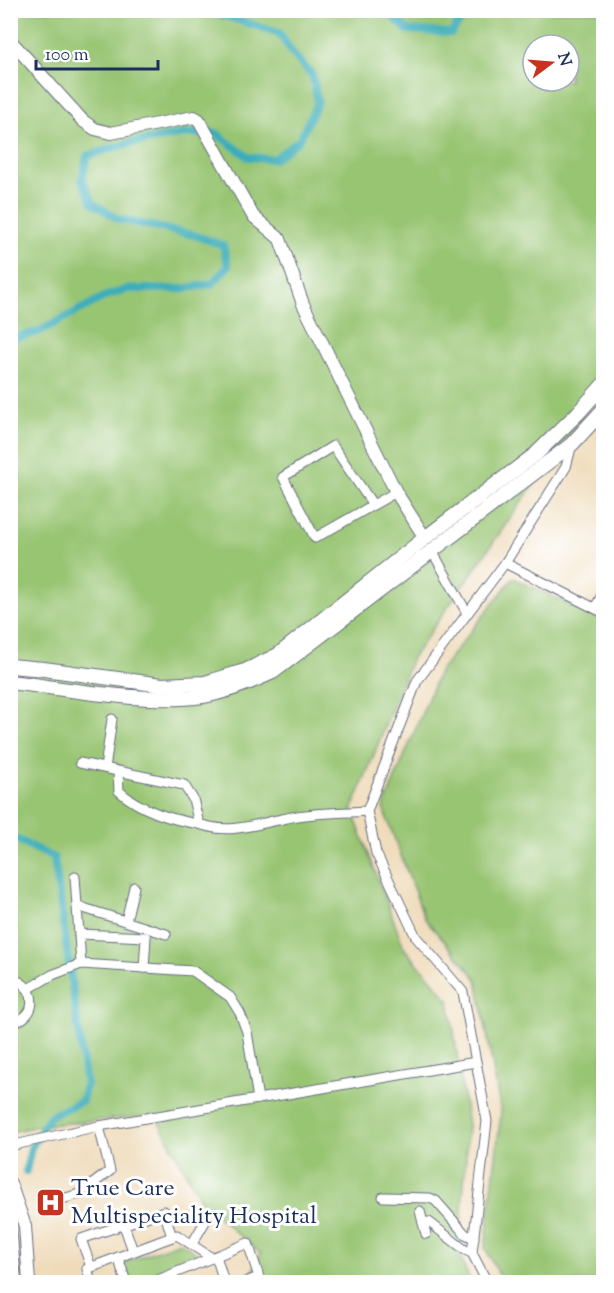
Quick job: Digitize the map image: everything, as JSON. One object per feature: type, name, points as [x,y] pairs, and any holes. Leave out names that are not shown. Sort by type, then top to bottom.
[{"type":"main road","points":[[10,682],[137,697],[172,698],[204,696],[245,684],[273,672],[536,454],[578,413],[603,384]]},
{"type":"main road","points":[[10,666],[162,685],[205,683],[245,671],[278,655],[428,544],[511,492],[572,444],[603,410]]},
{"type":"street","points":[[10,40],[83,121],[95,129],[111,133],[194,117],[199,120],[253,216],[280,239],[303,304],[396,492],[467,614]]},
{"type":"street","points":[[487,1282],[472,1253],[487,1121],[464,992],[416,937],[376,853],[367,811],[417,681],[505,563],[566,467],[572,444]]},
{"type":"street","points":[[373,505],[333,446],[283,477],[315,538],[396,492]]},
{"type":"street","points":[[505,563],[599,610],[603,591]]},
{"type":"street","points":[[105,768],[112,719]]},
{"type":"street","points":[[80,763],[184,785],[194,799],[199,824]]},
{"type":"street","points":[[118,771],[119,791],[132,803],[182,821],[214,829],[245,829],[289,817],[367,811]]},
{"type":"street","points":[[75,877],[81,964]]},
{"type":"street","points":[[126,921],[134,887]]},
{"type":"street","points":[[77,906],[126,921],[146,932]]},
{"type":"street","points":[[79,934],[146,932],[166,934]]},
{"type":"street","points":[[144,968],[146,932]]},
{"type":"street","points":[[28,989],[52,975],[81,964],[193,971],[230,997],[240,1013],[247,1032],[258,1099]]},
{"type":"street","points":[[10,980],[18,981],[32,995],[31,1009],[22,1019],[10,1022]]},
{"type":"street","points":[[12,1145],[99,1126],[476,1062]]},
{"type":"street","points":[[66,1198],[79,1194],[110,1171],[99,1126]]},
{"type":"street","points":[[10,1183],[25,1226],[29,1282]]},
{"type":"street","points":[[383,1197],[430,1198],[436,1201],[465,1234],[474,1238]]},
{"type":"street","points":[[91,1267],[81,1239],[164,1211],[172,1237]]},
{"type":"street","points":[[420,1211],[426,1234]]},
{"type":"street","points":[[192,1244],[206,1220]]},
{"type":"street","points":[[423,1223],[429,1222],[435,1225],[465,1250],[472,1253]]},
{"type":"street","points":[[124,1225],[133,1251]]},
{"type":"street","points":[[10,1227],[15,1282]]},
{"type":"street","points":[[91,1282],[87,1269],[177,1235],[214,1257],[224,1282]]},
{"type":"street","points":[[153,1282],[178,1278],[214,1257],[248,1243],[259,1277],[246,1282]]},
{"type":"street","points":[[118,1257],[126,1282]]},
{"type":"green space","points":[[10,11],[603,11],[603,386],[412,658],[352,810],[404,948],[449,1000],[468,1126],[459,1255],[471,1282],[247,1282],[261,1254],[203,1204],[155,1115],[38,1126],[11,1132]]},
{"type":"green space","points":[[513,578],[603,620],[603,1282],[503,1282],[485,1248],[501,1113],[477,979],[425,919],[383,808],[439,672]]},
{"type":"green space","points":[[180,1242],[200,1256],[141,1282],[131,1282],[123,1263]]},
{"type":"waterway","points":[[10,339],[38,332],[106,296],[128,289],[181,289],[212,284],[228,266],[223,245],[194,235],[118,219],[93,203],[82,180],[87,156],[126,144],[186,134],[216,133],[248,157],[274,159],[299,140],[318,102],[312,75],[293,54],[279,33],[206,10]]},
{"type":"waterway","points":[[390,10],[389,13],[407,30],[451,33],[469,10]]},
{"type":"waterway","points":[[10,836],[54,858],[86,1085],[82,1101],[50,1116],[31,1148],[26,1171]]},
{"type":"place","name":"True Care Multispeciality Hospital","points":[[50,1203]]}]
